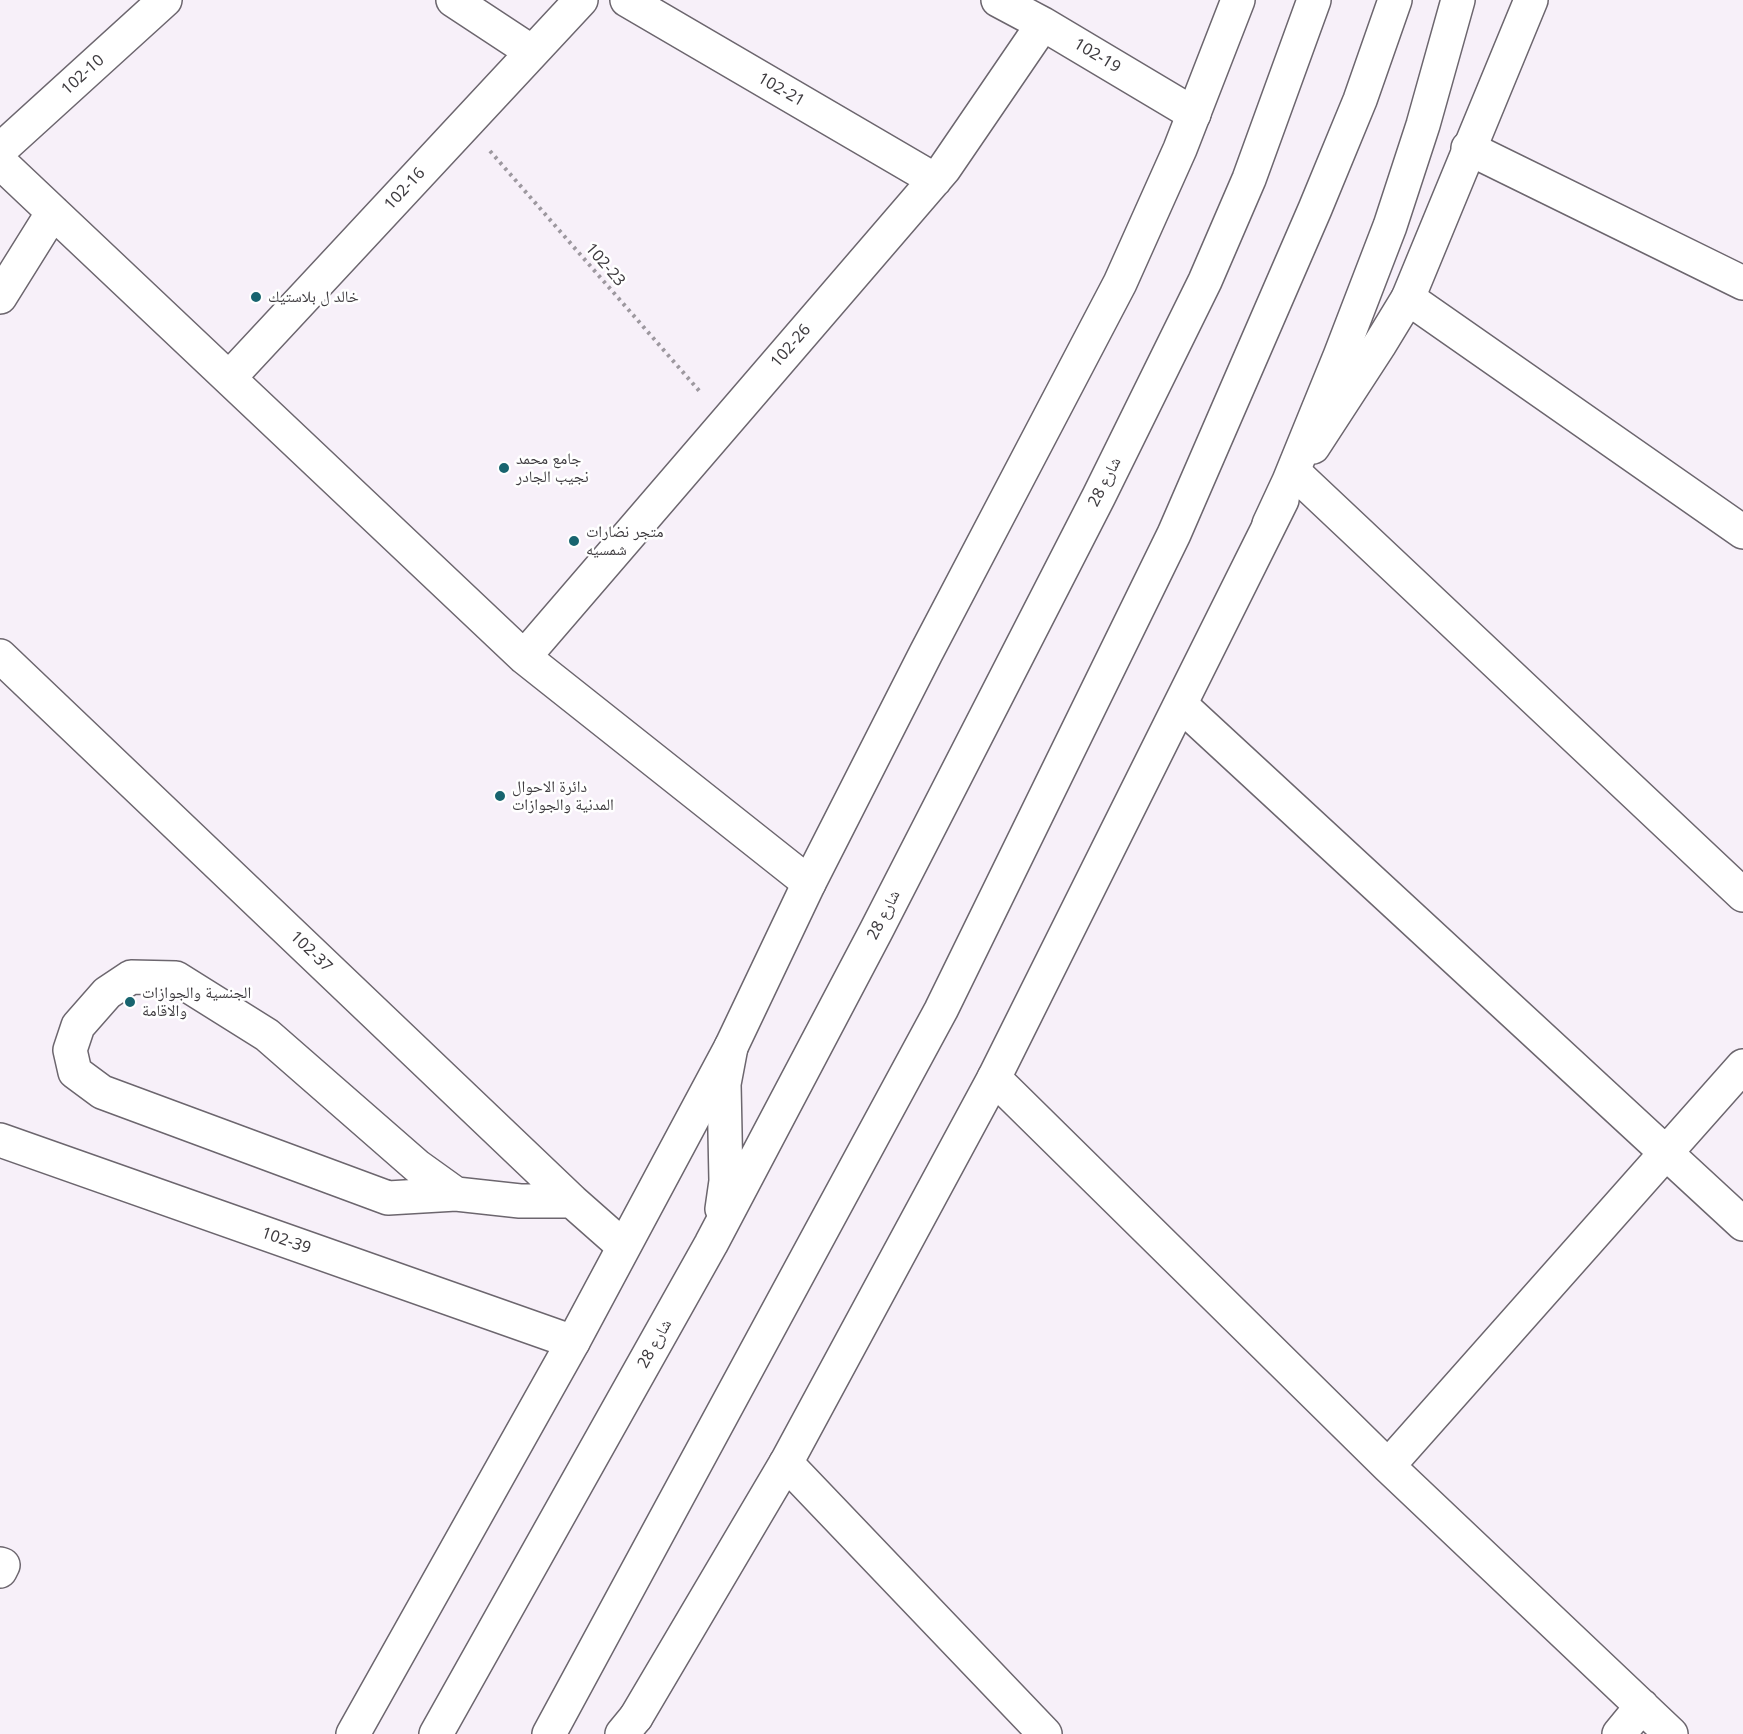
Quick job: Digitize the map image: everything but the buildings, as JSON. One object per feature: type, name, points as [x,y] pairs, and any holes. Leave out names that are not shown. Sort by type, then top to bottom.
[{"type":"main road","name":"102-10","points":[[0,150],[165,0]]},
{"type":"main road","points":[[453,0],[532,52]]},
{"type":"main road","name":"102-16","points":[[229,378],[581,0]]},
{"type":"main road","name":"102-21","points":[[627,0],[934,180]]},
{"type":"main road","name":"102-19","points":[[998,0],[1043,24],[1194,114]]},
{"type":"main road","points":[[353,1734],[573,1342],[731,1047],[809,883],[926,653],[1120,283],[1194,114],[1238,0]]},
{"type":"main road","name":"شارع 28","points":[[436,1734],[711,1244],[892,899],[1099,496],[1205,281],[1249,179],[1314,0]]},
{"type":"main road","points":[[549,1734],[941,1010],[1174,534],[1264,329],[1360,100],[1395,0]]},
{"type":"main road","points":[[629,1728],[786,1463],[994,1078],[1269,524],[1289,482],[1390,226],[1423,125],[1458,0]]},
{"type":"main road","points":[[1269,524],[1329,419],[1408,298],[1531,0]]},
{"type":"main road","name":"102-26","points":[[524,657],[944,169],[1043,24]]},
{"type":"main road","points":[[1468,148],[1743,283]]},
{"type":"main road","points":[[0,162],[524,657],[809,883]]},
{"type":"main road","points":[[0,297],[53,212]]},
{"type":"main road","points":[[1408,298],[1743,532]]},
{"type":"main road","points":[[1296,474],[1743,895]]},
{"type":"main road","name":"102-37","points":[[0,656],[572,1201],[623,1246]]},
{"type":"main road","points":[[1181,705],[1743,1224]]},
{"type":"main road","points":[[456,1194],[417,1166],[267,1035],[176,978],[131,977],[107,993],[78,1026],[70,1050],[75,1072],[102,1092],[388,1198],[456,1194],[520,1201],[572,1201]]},
{"type":"main road","points":[[711,1244],[721,1214],[726,1180],[724,1084],[731,1047]]},
{"type":"main road","points":[[1388,1466],[1743,1066]]},
{"type":"main road","points":[[994,1078],[1388,1466],[1671,1734]]},
{"type":"main road","name":"102-39","points":[[0,1140],[573,1342]]},
{"type":"main road","points":[[786,1463],[1045,1734]]},
{"type":"main road","points":[[0,1564],[3,1565],[0,1571]]},
{"type":"main road","points":[[1619,1734],[1642,1706]]},
{"type":"path","name":"102-23","points":[[466,124],[726,422]]},
{"type":"place","name":"خالد ل بلاستيك","points":[[256,297]]},
{"type":"place","name":"جامع محمد نجيب الجادر","points":[[504,468]]},
{"type":"place","name":"متجر نضارات شمسيه","points":[[574,541]]},
{"type":"place","name":"دائرة الاحوال المدنية والجوازات","points":[[500,796]]},
{"type":"place","name":"الجنسية والجوازات والاقامة","points":[[130,1002]]}]
